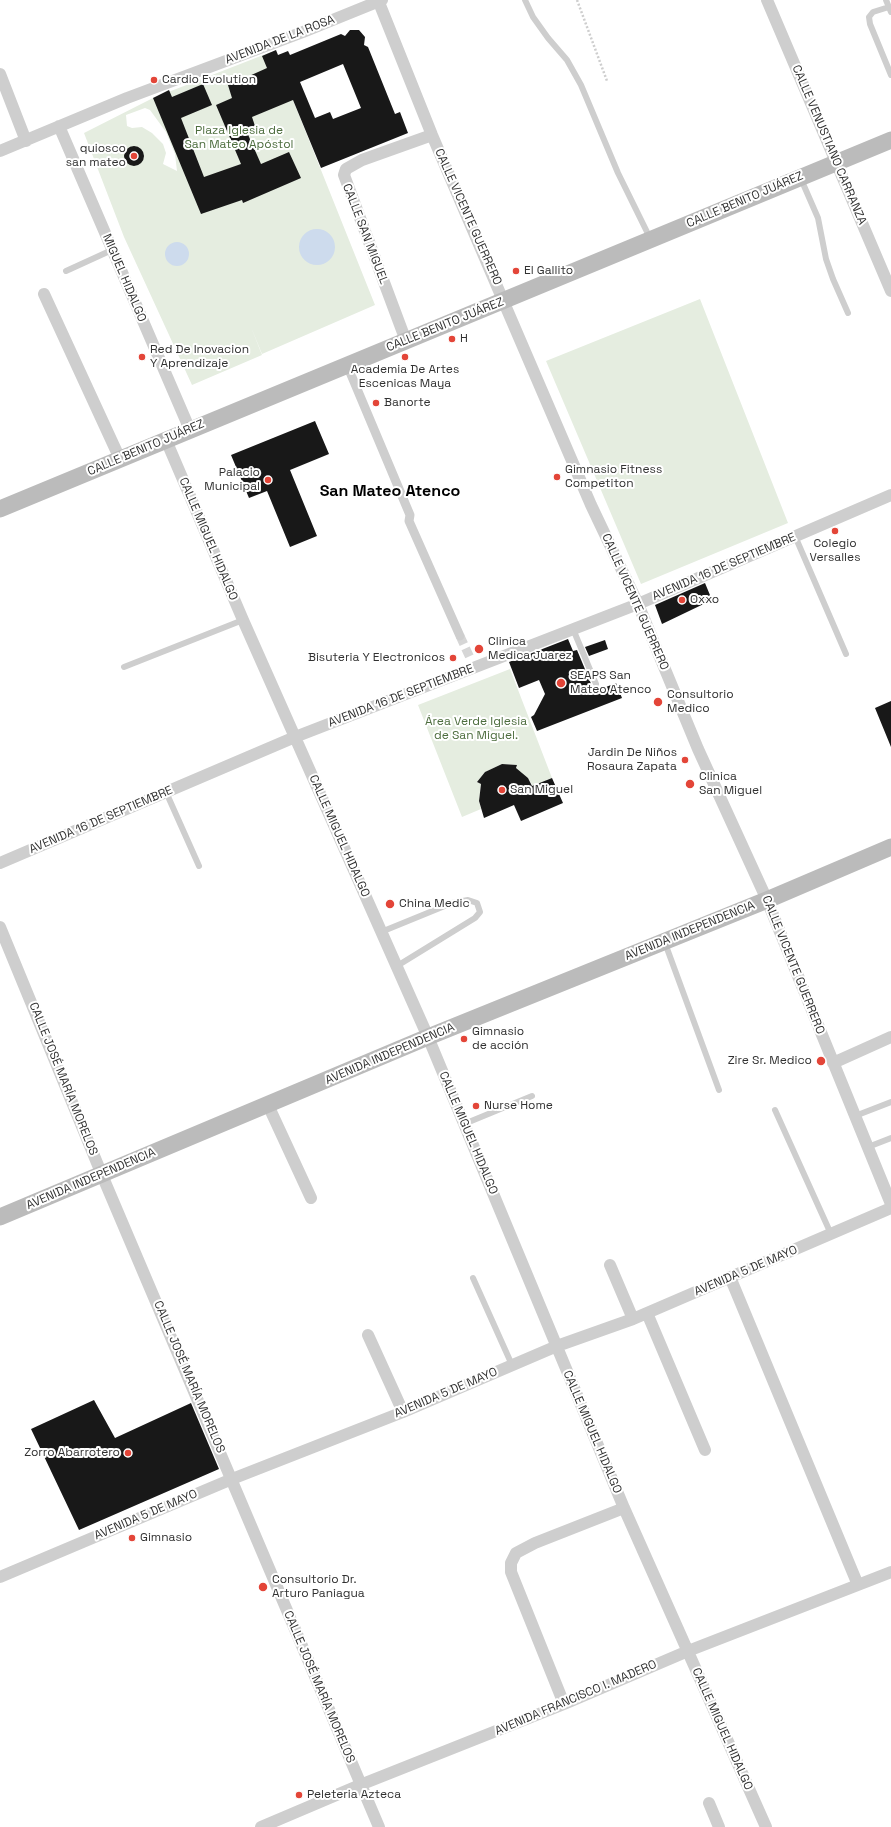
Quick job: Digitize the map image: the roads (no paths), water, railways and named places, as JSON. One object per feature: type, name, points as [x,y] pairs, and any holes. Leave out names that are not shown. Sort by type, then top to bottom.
[{"type":"main road","name":"CALLE BENITO JUÁREZ","points":[[0,510],[891,140]]},
{"type":"main road","name":"AVENIDA INDEPENDENCIA","points":[[0,1217],[428,1037],[767,900],[891,847]]},
{"type":"street","name":"AVENIDA DE LA ROSA","points":[[0,151],[59,126],[380,0]]},
{"type":"street","name":"CALLE VICENTE GUERRERO","points":[[380,0],[432,135],[592,504],[638,604],[698,749],[767,900],[891,1204]]},
{"type":"street","name":"CALLE VENUSTIANO CARRANZA","points":[[767,0],[891,291]]},
{"type":"street","points":[[0,74],[26,141]]},
{"type":"street","points":[[0,103],[14,113]]},
{"type":"street","name":"MIGUEL HIDALGO","points":[[59,126],[190,430]]},
{"type":"street","name":"CALLE SAN MIGUEL","points":[[406,341],[344,175],[346,169],[362,160],[432,135]]},
{"type":"street","points":[[44,294],[120,459]]},
{"type":"street","points":[[347,365],[410,515],[409,521],[460,636]]},
{"type":"street","name":"CALLE MIGUEL HIDALGO","points":[[166,440],[243,620],[428,1037],[624,1508],[766,1827]]},
{"type":"street","name":"AVENIDA 16 DE SEPTIEMBRE","points":[[0,863],[472,663],[573,629],[638,604],[891,495]]},
{"type":"street","name":"CALLE JOSÉ MARÍA MORELOS","points":[[0,927],[102,1175],[379,1827]]},
{"type":"street","points":[[833,1063],[891,1037]]},
{"type":"street","points":[[268,1105],[311,1198]]},
{"type":"street","name":"AVENIDA 5 DE MAYO","points":[[0,1577],[232,1479],[403,1412],[557,1346],[633,1319],[891,1208]]},
{"type":"street","points":[[610,1265],[633,1319]]},
{"type":"street","points":[[730,1277],[858,1586]]},
{"type":"street","points":[[647,1313],[705,1450]]},
{"type":"street","points":[[368,1334],[403,1412]]},
{"type":"street","points":[[564,1704],[511,1572],[511,1563],[516,1552],[624,1508]]},
{"type":"street","name":"AVENIDA FRANCISCO I. MADERO","points":[[268,1826],[360,1785],[564,1704],[688,1651],[891,1572]]},
{"type":"street","points":[[709,1803],[719,1827]]},
{"type":"lane","points":[[525,0],[548,38],[567,60],[581,85],[618,173],[650,240]]},
{"type":"lane","points":[[886,0],[890,9],[873,12],[869,17],[870,24],[891,75]]},
{"type":"lane","points":[[801,177],[818,218],[826,258],[833,279],[848,313]]},
{"type":"lane","points":[[66,271],[112,250]]},
{"type":"lane","points":[[795,536],[846,654]]},
{"type":"lane","points":[[124,667],[243,620]]},
{"type":"lane","points":[[573,629],[596,684]]},
{"type":"lane","points":[[166,792],[199,866]]},
{"type":"lane","points":[[381,932],[452,903],[468,900],[477,903],[480,912],[475,918],[397,966]]},
{"type":"lane","points":[[664,942],[720,1090]]},
{"type":"lane","points":[[464,1124],[532,1096]]},
{"type":"lane","points":[[855,1116],[891,1102]]},
{"type":"lane","points":[[775,1110],[831,1234]]},
{"type":"lane","points":[[868,1147],[891,1138]]},
{"type":"lane","points":[[473,1278],[512,1365]]},
{"type":"water","points":[[320,229],[330,234],[334,240],[334,254],[330,260],[324,264],[314,265],[304,260],[300,254],[299,244],[304,234],[310,230]]},
{"type":"water","points":[[172,242],[182,242],[189,249],[189,259],[182,266],[172,266],[165,259],[165,249]]},
{"type":"tunnel","points":[[460,636],[471,660]]},
{"type":"place","name":"Cardio Evolution","points":[[154,80]]},
{"type":"place","name":"quiosco san mateo","points":[[134,156]]},
{"type":"place","name":"El Gallito","points":[[516,271]]},
{"type":"place","name":"H","points":[[452,339]]},
{"type":"place","name":"Red De Inovacion Y Aprendizaje","points":[[142,357]]},
{"type":"place","name":"Academia De Artes Escenicas Maya","points":[[405,357]]},
{"type":"place","name":"Banorte","points":[[376,403]]},
{"type":"place","name":"Gimnasio Fitness Competiton","points":[[557,477]]},
{"type":"place","name":"Palacio Municipal","points":[[268,480]]},
{"type":"place","name":"Colegio Versalles","points":[[835,531]]},
{"type":"place","name":"Oxxo","points":[[682,600]]},
{"type":"place","name":"Clinica Medica Juarez","points":[[479,649]]},
{"type":"place","name":"Bisuteria Y Electronicos","points":[[453,658]]},
{"type":"place","name":"SEAPS San Mateo Atenco","points":[[561,683]]},
{"type":"place","name":"Consultorio Medico","points":[[658,702]]},
{"type":"place","name":"Jardin De Niños Rosaura Zapata","points":[[685,760]]},
{"type":"place","name":"Clinica San Miguel","points":[[690,784]]},
{"type":"place","name":"San Miguel","points":[[502,790]]},
{"type":"place","name":"China Medic","points":[[390,904]]},
{"type":"place","name":"Gimnasio de acción","points":[[464,1039]]},
{"type":"place","name":"Zire Sr. Medico","points":[[821,1061]]},
{"type":"place","name":"Nurse Home","points":[[476,1106]]},
{"type":"place","name":"Zorro Abarrotero","points":[[128,1453]]},
{"type":"place","name":"Gimnasio","points":[[132,1538]]},
{"type":"place","name":"Consultorio Dr. Arturo Paniagua","points":[[263,1587]]},
{"type":"place","name":"Peleteria Azteca","points":[[299,1795]]},
{"type":"district","name":"San Mateo Atenco","points":[[390,492]]},
{"type":"park label","name":"Plaza Iglesia de San Mateo Apóstol","points":[[239,138]]},
{"type":"park label","name":"Área Verde Iglesia de San Miguel.","points":[[476,729]]}]
